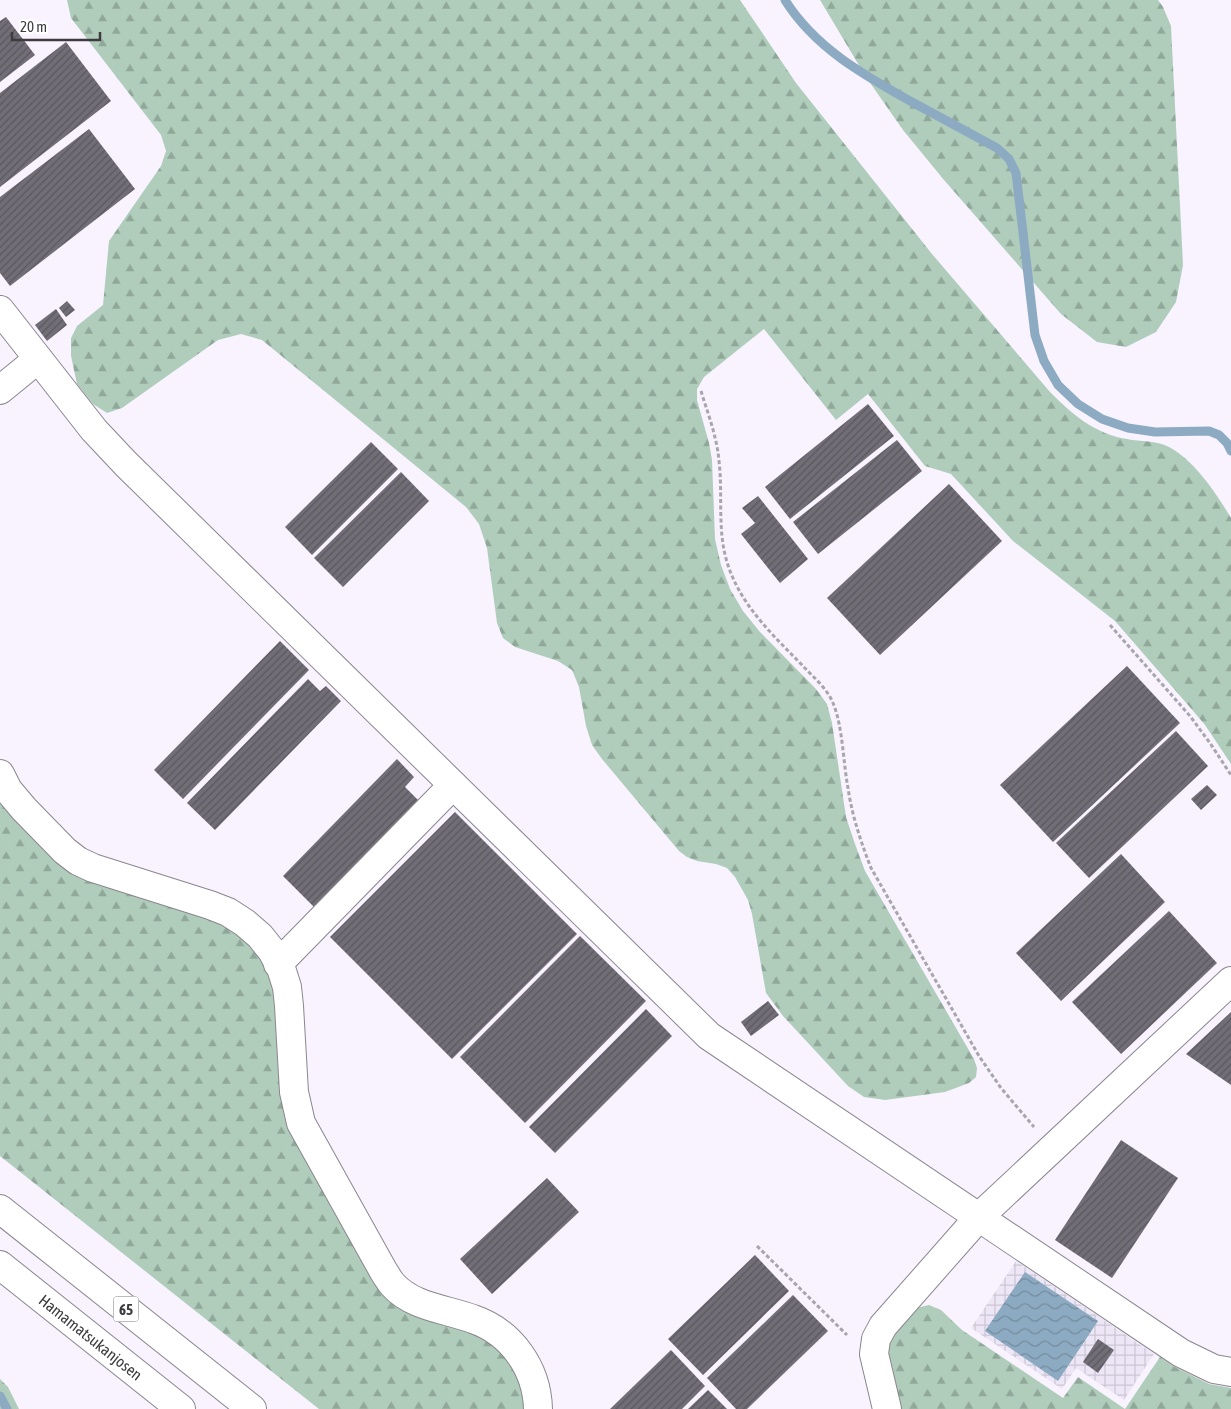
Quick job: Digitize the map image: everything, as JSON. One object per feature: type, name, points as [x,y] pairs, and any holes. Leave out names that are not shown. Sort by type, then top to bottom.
[{"type":"street","points":[[0,310],[94,430],[120,457],[709,1036],[1181,1353],[1214,1369],[1231,1372]]},
{"type":"street","points":[[0,390],[38,359]]},
{"type":"street","points":[[0,774],[8,790],[24,810],[65,851],[78,861],[228,912],[260,936],[272,951],[281,968],[287,987],[294,1092],[301,1123],[384,1272],[393,1286],[406,1296],[420,1303],[474,1319],[493,1328],[510,1342],[523,1358],[533,1378],[538,1399],[538,1409]]},
{"type":"street","points":[[278,964],[453,785]]},
{"type":"street","points":[[888,1409],[874,1354],[876,1339],[884,1326],[979,1217],[1230,983]]},
{"type":"street","name":"65","points":[[0,1209],[252,1409]]},
{"type":"street","name":"Hamamatsukanjosen","points":[[0,1265],[181,1409]]},
{"type":"path","points":[[701,391],[719,459],[722,538],[727,563],[737,586],[749,608],[821,685],[833,702],[838,721],[853,816],[871,868],[979,1056],[1001,1088],[1053,1148]]},
{"type":"path","points":[[1110,625],[1195,722],[1231,775]]},
{"type":"path","points":[[757,1246],[851,1339],[875,1345]]},
{"type":"shaded area","points":[[1016,1261],[1154,1354],[1124,1400],[1076,1368],[1062,1389],[971,1328]]},
{"type":"green space","points":[[67,0],[740,0],[796,83],[932,254],[1050,392],[1067,408],[1094,428],[1115,436],[1159,443],[1169,447],[1188,460],[1204,478],[1231,518],[1231,764],[1205,725],[1115,621],[1013,541],[951,474],[925,466],[868,394],[836,420],[764,329],[704,377],[697,389],[697,400],[712,460],[715,539],[721,565],[730,589],[743,611],[760,632],[816,689],[827,704],[832,723],[846,817],[865,871],[974,1059],[977,1068],[976,1077],[969,1083],[945,1092],[885,1100],[864,1097],[848,1086],[783,1016],[766,993],[752,914],[748,900],[735,877],[727,868],[697,861],[679,851],[602,759],[592,745],[586,726],[579,687],[572,670],[558,661],[515,647],[503,638],[497,623],[487,548],[479,524],[466,507],[262,340],[241,334],[218,340],[122,408],[107,413],[93,404],[77,384],[71,356],[71,338],[77,326],[103,305],[109,241],[161,166],[166,151],[161,135],[71,18]]},
{"type":"green space","points":[[820,0],[1158,0],[1171,26],[1183,265],[1176,302],[1156,332],[1126,347],[1097,342],[1061,314],[903,130],[866,77]]},
{"type":"green space","points":[[0,793],[18,815],[240,930],[273,972],[286,1093],[376,1277],[471,1327],[516,1363],[529,1409],[319,1409],[0,1156]]},
{"type":"green space","points":[[929,1305],[941,1310],[962,1330],[1063,1398],[1078,1377],[1125,1409],[897,1409],[885,1342],[916,1308]]},
{"type":"green space","points":[[1160,1357],[1173,1366],[1209,1384],[1231,1388],[1231,1409],[1125,1409]]},
{"type":"green space","points":[[0,1379],[8,1387],[19,1409],[0,1409]]},
{"type":"water","points":[[1025,1272],[1098,1321],[1058,1381],[985,1331]]},
{"type":"building","points":[[6,17],[35,55],[0,82],[0,21]]},
{"type":"building","points":[[66,42],[111,101],[0,187],[0,93]]},
{"type":"building","points":[[89,129],[135,189],[10,286],[0,273],[0,197]]},
{"type":"building","points":[[67,301],[75,310],[66,317],[59,308]]},
{"type":"building","points":[[56,309],[67,325],[47,341],[35,325]]},
{"type":"building","points":[[868,404],[894,436],[790,519],[765,487]]},
{"type":"building","points":[[897,440],[922,471],[818,554],[793,522]]},
{"type":"building","points":[[371,442],[398,469],[312,555],[285,527]]},
{"type":"building","points":[[401,472],[429,501],[343,587],[314,558]]},
{"type":"building","points":[[949,484],[1002,541],[880,655],[827,598]]},
{"type":"building","points":[[758,496],[808,559],[780,583],[741,534],[755,523],[742,508]]},
{"type":"building","points":[[280,641],[309,670],[183,799],[154,770]]},
{"type":"building","points":[[1127,666],[1180,723],[1053,842],[1000,785]]},
{"type":"building","points":[[308,679],[320,691],[326,686],[341,701],[215,830],[187,803]]},
{"type":"building","points":[[1176,731],[1208,766],[1089,878],[1056,843]]},
{"type":"building","points":[[397,759],[414,777],[405,787],[421,803],[317,910],[283,876]]},
{"type":"building","points":[[1207,785],[1217,795],[1201,810],[1191,799]]},
{"type":"building","points":[[455,812],[577,934],[452,1059],[330,937]]},
{"type":"building","points":[[1121,854],[1165,902],[1061,1001],[1016,953]]},
{"type":"building","points":[[1169,911],[1217,963],[1121,1054],[1072,1002]]},
{"type":"building","points":[[580,936],[646,1001],[525,1123],[460,1057]]},
{"type":"building","points":[[768,1001],[779,1015],[751,1036],[741,1022]]},
{"type":"building","points":[[646,1009],[672,1036],[555,1153],[529,1127]]},
{"type":"building","points":[[1231,1012],[1231,1085],[1186,1054]]},
{"type":"building","points":[[1121,1140],[1178,1178],[1112,1278],[1055,1240]]},
{"type":"building","points":[[547,1178],[579,1212],[492,1294],[460,1259]]},
{"type":"building","points":[[755,1255],[789,1291],[703,1375],[668,1339]]},
{"type":"building","points":[[793,1295],[828,1331],[747,1409],[736,1409],[707,1378]]},
{"type":"building","points":[[1098,1339],[1114,1350],[1098,1373],[1083,1362]]},
{"type":"building","points":[[671,1350],[705,1386],[682,1409],[610,1409]]},
{"type":"building","points":[[708,1390],[727,1409],[688,1409]]},
{"type":"waterway","points":[[785,0],[811,32],[842,59],[894,92],[997,148],[1009,159],[1016,173],[1035,335],[1044,361],[1058,385],[1078,404],[1102,419],[1128,428],[1155,432],[1209,431],[1219,435],[1227,443],[1231,451]]},
{"type":"waterway","points":[[0,1396],[7,1409]]}]
